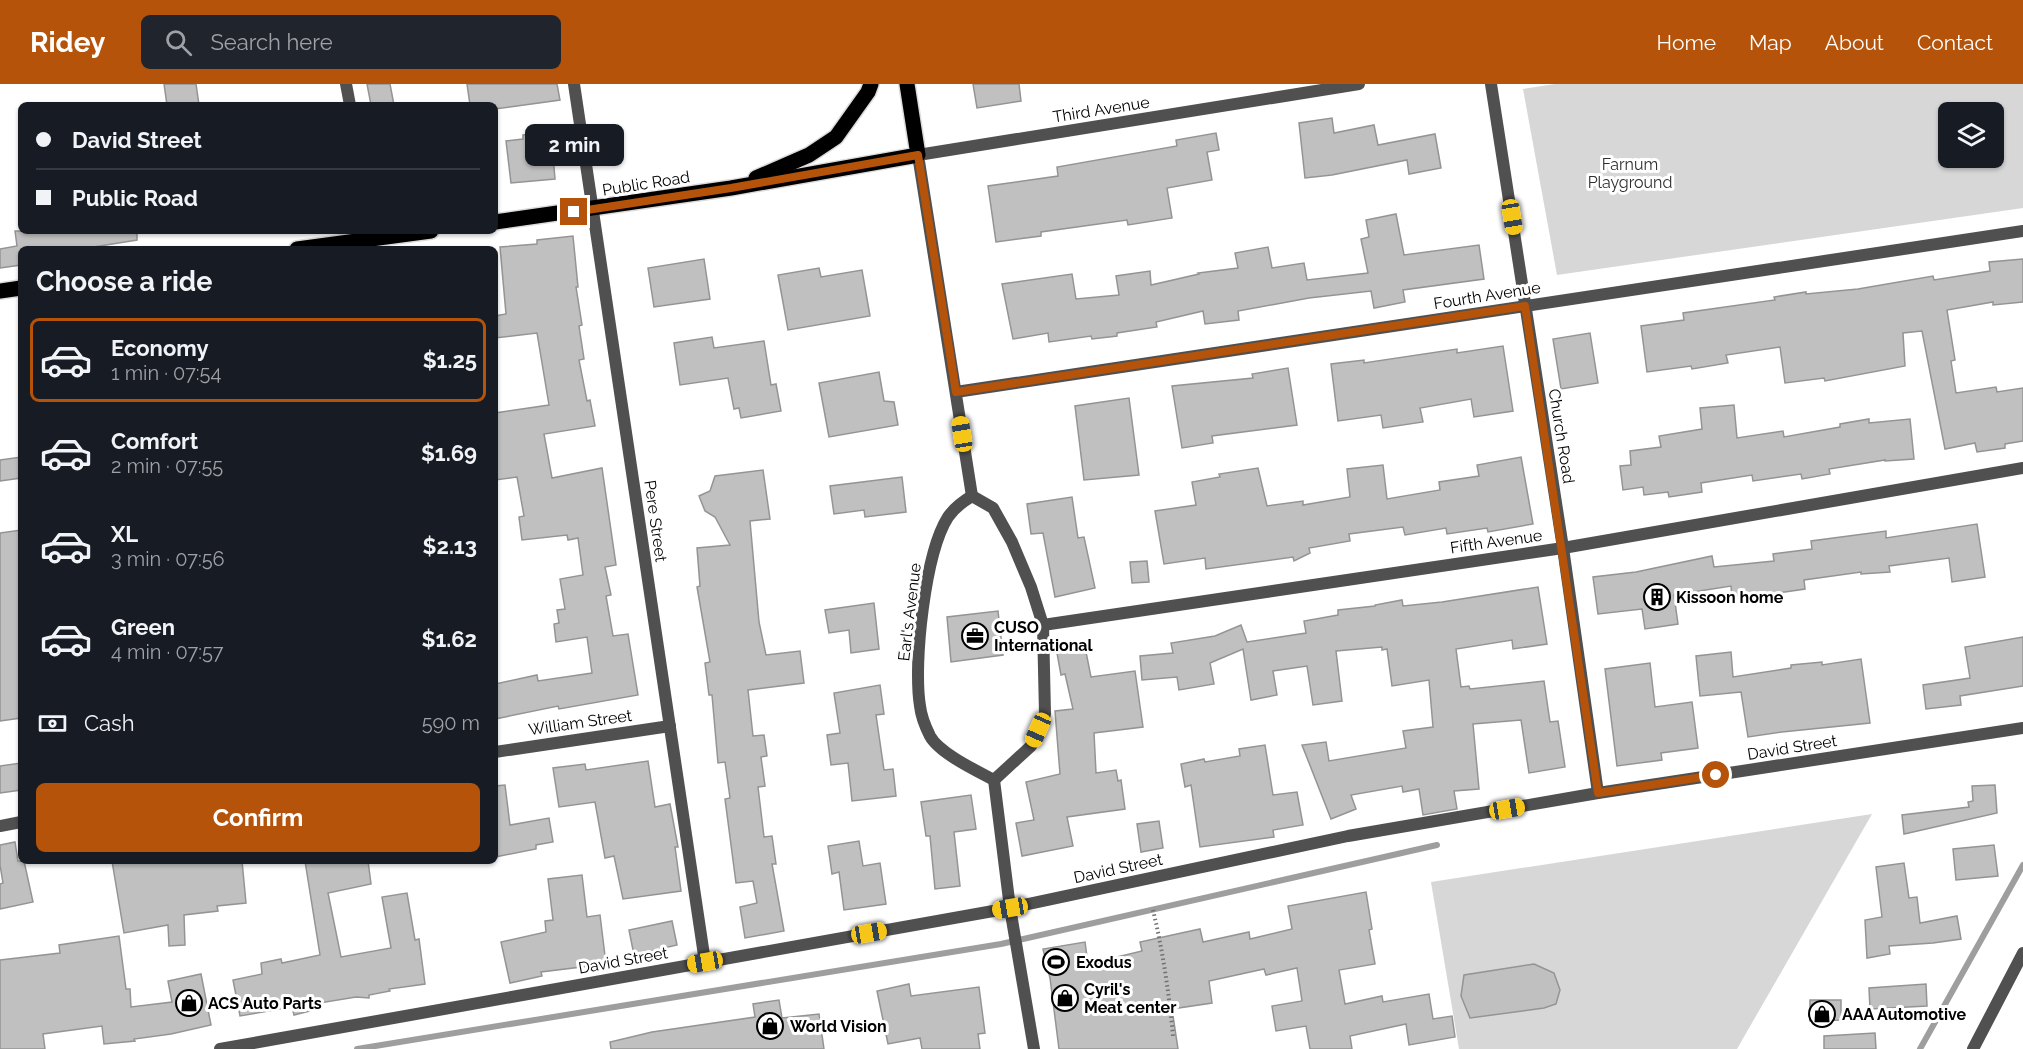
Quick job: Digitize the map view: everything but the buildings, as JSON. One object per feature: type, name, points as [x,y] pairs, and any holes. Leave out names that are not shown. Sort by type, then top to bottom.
[{"type":"main road","points":[[731,188],[810,155],[836,137],[871,84]]},
{"type":"main road","points":[[731,188],[918,155],[907,84]]},
{"type":"main road","name":"Public Road","points":[[498,222],[731,188]]},
{"type":"main road","points":[[312,246],[384,234]]},
{"type":"main road","points":[[0,291],[18,288]]},
{"type":"street","points":[[346,84],[349,102]]},
{"type":"street","name":"Pere Street","points":[[574,84],[705,962]]},
{"type":"street","name":"Third Avenue","points":[[918,155],[1359,84]]},
{"type":"street","name":"Church Road","points":[[1491,84],[1563,548],[1598,793]]},
{"type":"street","points":[[918,155],[972,496],[993,508],[1012,542],[1031,587],[1043,625],[1045,714],[1031,746],[994,780],[1010,908],[1034,1049]]},
{"type":"street","name":"Fourth Avenue","points":[[956,392],[2023,231]]},
{"type":"street","name":"Fifth Avenue","points":[[1043,625],[1563,548],[2023,468]]},
{"type":"street","name":"Earl's Avenue","points":[[972,496],[956,506],[947,519],[933,550],[918,662],[920,706],[931,738],[953,758],[994,780]]},
{"type":"street","name":"William Street","points":[[498,752],[670,726]]},
{"type":"street","name":"David Street","points":[[220,1049],[1010,908],[1348,836],[1598,793],[2023,728]]},
{"type":"street","points":[[0,825],[18,822]]},
{"type":"street","points":[[1973,1049],[2023,953]]},
{"type":"path","points":[[1153,910],[1161,942],[1173,1036]]},
{"type":"green space","name":"Farnum Playground","points":[[1555,84],[2023,84],[2023,208],[1557,275],[1523,89]]},
{"type":"green space","points":[[1872,814],[1737,1049],[1459,1049],[1431,882]]},
{"type":"waterway","points":[[357,1049],[1001,944],[1437,845]]},
{"type":"waterway","points":[[1920,1049],[2023,865]]},
{"type":"place","name":"Kissoon home","points":[[1657,597]]},
{"type":"place","name":"CUSO International","points":[[975,636]]},
{"type":"place","name":"Exodus","points":[[1056,962]]},
{"type":"place","name":"Cyril's Meat center","points":[[1065,998]]},
{"type":"place","name":"ACS Auto Parts","points":[[189,1003]]},
{"type":"place","name":"AAA Automotive","points":[[1822,1014]]},
{"type":"place","name":"World Vision","points":[[770,1026]]},
{"type":"route","points":[[574,212],[731,188],[918,155],[956,392],[1525,306],[1598,793],[1716,775]]}]
